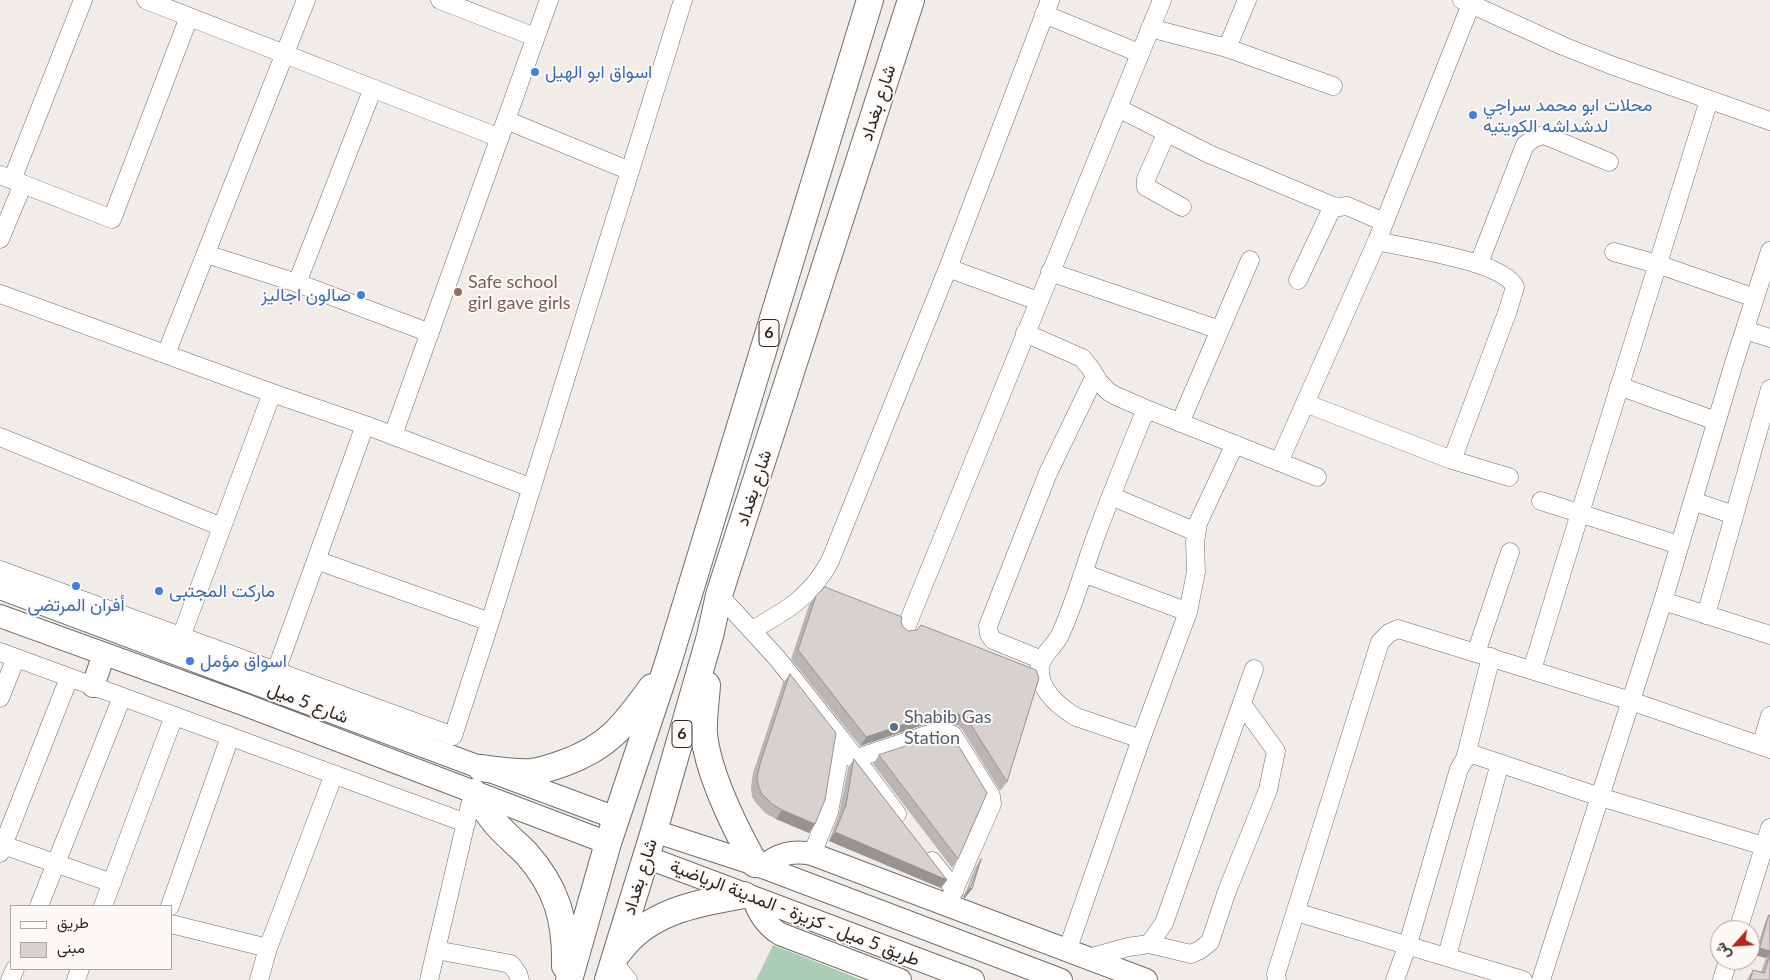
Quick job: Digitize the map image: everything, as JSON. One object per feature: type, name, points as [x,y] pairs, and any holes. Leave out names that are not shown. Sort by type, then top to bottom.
[{"type":"highway","name":"شارع بغداد","points":[[569,980],[608,843],[667,666],[870,0]]},
{"type":"highway","name":"شارع بغداد","points":[[616,970],[646,857],[710,636],[719,595],[910,0]]},
{"type":"highway","points":[[710,636],[704,734],[711,762],[729,814],[759,865]]},
{"type":"highway","points":[[565,980],[564,931],[561,912],[554,894],[539,869],[498,826],[477,780],[547,769],[579,758],[613,736],[626,722],[667,666]]},
{"type":"highway","points":[[616,970],[631,938],[669,913],[701,902],[748,897]]},
{"type":"main road","name":"شارع 5 ميل","points":[[0,588],[126,625],[477,780],[608,843]]},
{"type":"main road","name":"شارع 5 ميل","points":[[0,616],[243,704],[477,780],[616,818]]},
{"type":"main road","points":[[93,686],[104,654]]},
{"type":"main road","name":"طريق 5 ميل - كزيزة - المدينة الرياضية","points":[[654,831],[759,865],[1058,979]]},
{"type":"main road","points":[[759,865],[791,852],[812,854],[951,898],[1067,950],[1146,980]]},
{"type":"main road","name":"طريق 5 ميل - كزيزة - المدينة الرياضية","points":[[646,857],[748,897],[973,980]]},
{"type":"main road","points":[[748,897],[772,929],[780,934],[900,980]]},
{"type":"main road","points":[[1058,979],[1067,950]]},
{"type":"street","points":[[0,239],[12,180],[83,0]]},
{"type":"street","points":[[146,0],[500,138]]},
{"type":"street","points":[[166,354],[306,0]]},
{"type":"street","points":[[440,0],[535,37]]},
{"type":"street","points":[[393,435],[549,0]]},
{"type":"street","points":[[0,570],[126,625],[181,637],[453,736],[683,0]]},
{"type":"street","points":[[905,630],[1162,0]]},
{"type":"street","points":[[1227,48],[1247,0]]},
{"type":"street","points":[[1279,462],[1384,222],[1466,2],[1579,53],[1658,83],[1770,121]]},
{"type":"street","points":[[752,630],[802,599],[818,581],[827,566],[948,268],[1047,7],[1139,53]]},
{"type":"street","points":[[12,180],[112,219],[189,17]]},
{"type":"street","points":[[1150,28],[1227,48],[1333,86]]},
{"type":"street","points":[[297,283],[373,88]]},
{"type":"street","points":[[1532,670],[1709,100]]},
{"type":"street","points":[[1118,108],[1166,134],[1209,154],[1333,206],[1348,206],[1384,222]]},
{"type":"street","points":[[506,120],[630,171]]},
{"type":"street","points":[[1166,134],[1146,179],[1146,188],[1182,207]]},
{"type":"street","points":[[1479,263],[1525,145],[1530,141],[1544,135],[1609,162]]},
{"type":"street","points":[[1298,280],[1333,206]]},
{"type":"street","points":[[1376,241],[1479,263],[1508,278],[1515,287],[1504,323],[1452,460]]},
{"type":"street","points":[[1541,980],[1663,601],[1716,421],[1770,251]]},
{"type":"street","points":[[1614,252],[1657,264],[1755,298]]},
{"type":"street","points":[[206,254],[297,283],[430,333]]},
{"type":"street","points":[[1180,422],[1250,260]]},
{"type":"street","points":[[948,268],[1038,301]]},
{"type":"street","points":[[1050,272],[1220,330]]},
{"type":"street","points":[[0,294],[393,435],[532,488]]},
{"type":"street","points":[[1745,330],[1770,338]]},
{"type":"street","points":[[1025,333],[1076,354],[1087,363],[1098,382],[1110,392],[1146,409],[1317,477]]},
{"type":"street","points":[[1042,660],[994,640],[989,634],[988,626],[1048,473],[1095,376]]},
{"type":"street","points":[[1619,386],[1716,421]]},
{"type":"street","points":[[1706,614],[1734,515],[1764,434],[1770,389]]},
{"type":"street","points":[[181,637],[272,393]]},
{"type":"street","points":[[1305,404],[1452,460],[1509,477]]},
{"type":"street","points":[[1141,739],[1076,717],[1051,698],[1043,683],[1040,668],[1042,660],[1060,635],[1110,496],[1146,409]]},
{"type":"street","points":[[276,671],[365,425]]},
{"type":"street","points":[[0,437],[222,527]]},
{"type":"street","points":[[1067,950],[1188,612],[1196,572],[1196,532],[1198,522],[1235,444]]},
{"type":"street","points":[[1110,496],[1196,532]]},
{"type":"street","points":[[1541,501],[1679,545]]},
{"type":"street","points":[[1692,501],[1734,515]]},
{"type":"street","points":[[1395,980],[1408,944],[1459,769],[1465,759],[1483,655],[1510,552]]},
{"type":"street","points":[[316,560],[490,622]]},
{"type":"street","points":[[1083,573],[1188,612]]},
{"type":"street","points":[[719,595],[777,658],[841,738],[854,759],[907,828]]},
{"type":"street","points":[[1663,601],[1770,635]]},
{"type":"street","points":[[1277,980],[1276,974],[1380,642],[1389,633],[1398,629],[1631,701],[1765,747],[1770,716]]},
{"type":"street","points":[[0,698],[8,655],[466,823]]},
{"type":"street","points":[[1149,944],[1164,923],[1254,669]]},
{"type":"street","points":[[69,678],[1,847],[112,883]]},
{"type":"street","points":[[40,905],[122,697]]},
{"type":"street","points":[[1089,958],[1128,947],[1149,944],[1191,954],[1210,942],[1227,891],[1268,790],[1276,752],[1242,704]]},
{"type":"street","points":[[103,905],[174,716]]},
{"type":"street","points":[[854,759],[935,732],[945,732],[953,735],[992,796],[992,804],[951,898]]},
{"type":"street","points":[[170,905],[230,737]]},
{"type":"street","points":[[812,854],[829,812],[840,758],[841,738]]},
{"type":"street","points":[[1465,759],[1472,754],[1600,797],[1764,846]]},
{"type":"street","points":[[1447,956],[1500,764]]},
{"type":"street","points":[[259,980],[268,948],[334,774]]},
{"type":"street","points":[[429,980],[477,780]]},
{"type":"street","points":[[1741,920],[1770,828]]},
{"type":"street","points":[[925,852],[951,898]]},
{"type":"street","points":[[1296,912],[1523,980]]},
{"type":"street","points":[[172,924],[268,948]]},
{"type":"street","points":[[436,950],[511,964],[520,980]]},
{"type":"green space","points":[[773,945],[862,980],[756,980]]},
{"type":"building","points":[[825,587],[902,617],[903,627],[908,631],[917,630],[921,625],[1036,670],[1039,678],[1007,782],[968,720],[955,713],[938,713],[866,737],[798,650],[816,596]]},
{"type":"building","points":[[790,674],[836,733],[825,800],[815,824],[772,804],[762,794],[757,778]]},
{"type":"building","points":[[943,734],[952,735],[987,793],[958,859],[879,755]]},
{"type":"building","points":[[854,759],[947,880],[835,832],[846,805]]},
{"type":"building","points":[[981,859],[972,889],[969,888],[971,886]]},
{"type":"building","points":[[1769,915],[1770,915],[1770,951],[1760,948]]},
{"type":"building","points":[[1770,954],[1770,980],[1750,980],[1753,970],[1764,973]]},
{"type":"place","name":"اسواق ابو الهيل","points":[[535,72]]},
{"type":"place","name":"محلات ابو محمد سراجي لدشداشه الكويتيه","points":[[1473,115]]},
{"type":"place","name":"Safe school girl gave girls","points":[[458,292]]},
{"type":"place","name":"صالون اجاليز","points":[[361,295]]},
{"type":"place","name":"أفران المرتضى","points":[[76,586]]},
{"type":"place","name":"ماركت المجتبى","points":[[159,591]]},
{"type":"place","name":"اسواق مؤمل","points":[[190,661]]},
{"type":"place","name":"Shabib Gas Station","points":[[894,727]]}]
